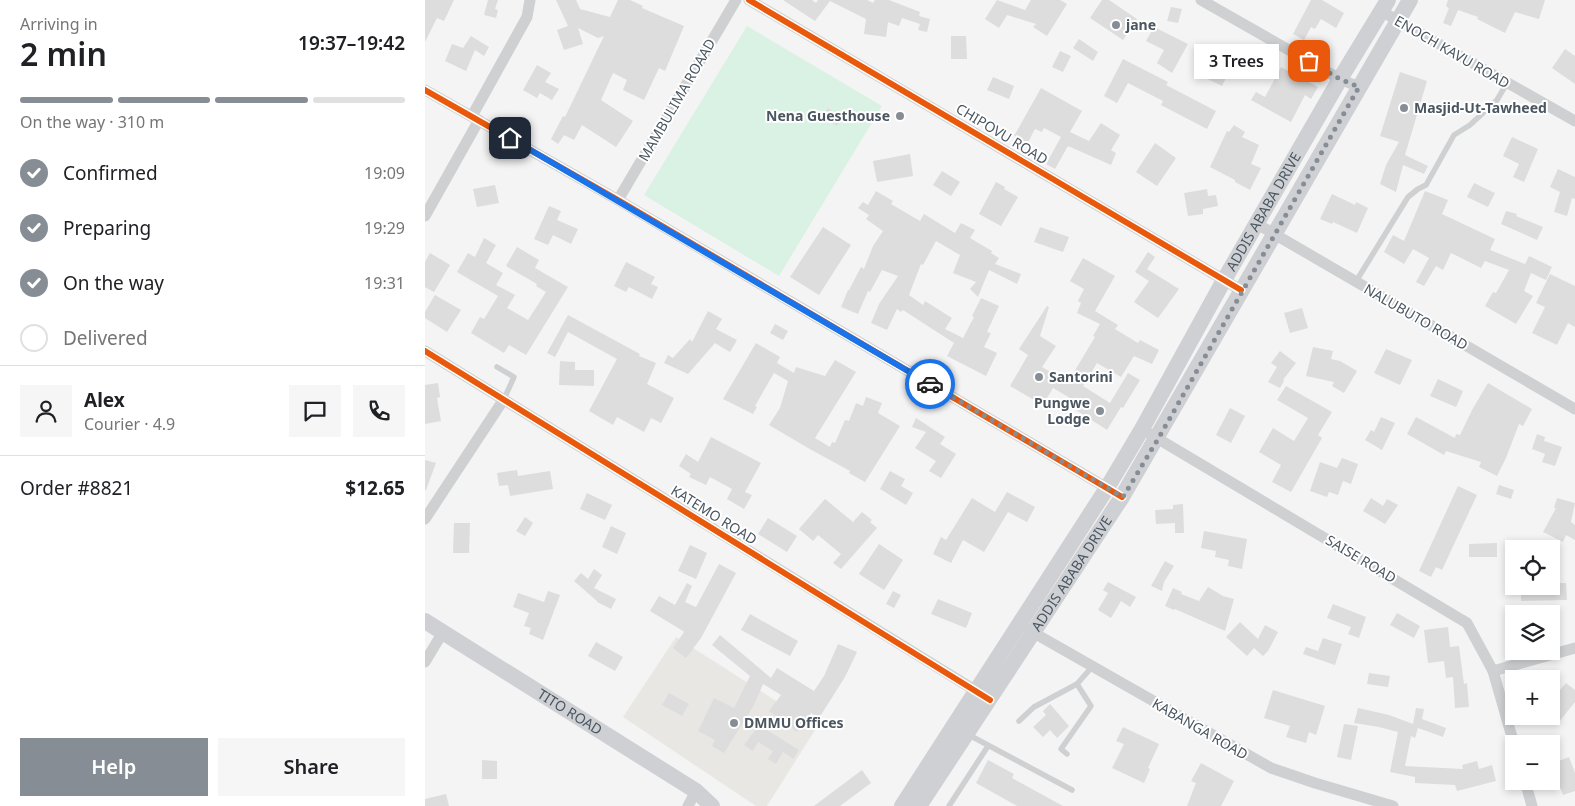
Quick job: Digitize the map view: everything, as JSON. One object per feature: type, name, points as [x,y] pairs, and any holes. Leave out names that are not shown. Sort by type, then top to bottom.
[{"type":"main road","name":"ADDIS ABABA DRIVE","points":[[902,806],[983,696],[1033,634],[1123,497],[1410,0]]},
{"type":"main road","name":"ADDIS ABABA DRIVE","points":[[919,806],[967,734],[983,696],[1019,624],[1107,488],[1142,429],[1223,280],[1340,79],[1385,6]]},
{"type":"main road","name":"TITO ROAD","points":[[425,621],[695,791],[712,806]]},
{"type":"street","points":[[425,216],[527,17],[530,0]]},
{"type":"street","name":"MAMBULIMA ROAAD","points":[[618,200],[736,0]]},
{"type":"street","name":"CHIPOVU ROAD","points":[[749,0],[1241,290]]},
{"type":"street","points":[[1201,0],[1340,79],[1359,87]]},
{"type":"street","name":"ENOCH KAVU ROAD","points":[[1385,6],[1398,21],[1575,122]]},
{"type":"street","points":[[425,90],[618,200],[1123,497]]},
{"type":"street","name":"NALUBUTO ROAD","points":[[1257,224],[1575,409]]},
{"type":"street","name":"KATEMO ROAD","points":[[425,351],[983,696]]},
{"type":"street","points":[[425,519],[504,399]]},
{"type":"street","name":"SAISE ROAD","points":[[1142,429],[1470,626],[1493,671],[1511,735]]},
{"type":"street","name":"KABANGA ROAD","points":[[1019,624],[1033,634],[1271,768],[1393,806]]},
{"type":"street","points":[[425,662],[443,632]]},
{"type":"street","points":[[1493,671],[1575,648]]},
{"type":"street","points":[[1528,790],[1532,806]]},
{"type":"street","points":[[688,806],[695,791]]},
{"type":"lane","points":[[1355,282],[1408,197],[1426,185],[1432,177],[1454,135],[1470,125],[1497,100],[1507,83]]},
{"type":"lane","points":[[497,367],[514,377],[504,399]]},
{"type":"lane","points":[[1019,721],[1034,707],[1077,684],[1092,667]]},
{"type":"lane","points":[[1067,754],[1061,749],[1091,706],[1077,684]]},
{"type":"lane","points":[[967,734],[1072,790]]},
{"type":"lane","points":[[949,806],[988,746]]},
{"type":"shaded area","name":"DMMU Offices","points":[[676,637],[817,727],[767,806],[756,806],[623,717]]},
{"type":"green space","points":[[747,26],[882,106],[779,276],[644,195]]},
{"type":"building","points":[[425,0],[454,0],[444,21],[437,18],[425,42]]},
{"type":"building","points":[[488,0],[498,0],[495,9],[498,10],[496,18],[484,15]]},
{"type":"building","points":[[556,0],[576,0],[580,9],[610,17],[618,0],[630,0],[643,6],[642,8],[684,26],[665,71],[659,68],[644,100],[623,90],[627,80],[613,73],[601,100],[633,121],[616,147],[582,125],[574,140],[564,135],[558,144],[551,139],[563,116],[565,117],[604,36],[598,38],[578,28],[583,44],[564,50],[557,30],[568,26]]},
{"type":"building","points":[[783,0],[812,0],[816,3],[818,0],[867,0],[873,3],[875,0],[889,0],[920,12],[919,16],[930,19],[927,32],[918,30],[920,24],[902,18],[899,26],[888,22],[886,37],[864,34],[866,19],[830,1],[815,21]]},
{"type":"building","points":[[997,0],[1025,10],[1031,0],[1060,0],[1067,4],[1047,36],[1033,27],[1036,24],[1007,15],[999,28],[985,19]]},
{"type":"building","name":"jane","points":[[1102,0],[1109,0],[1137,19],[1123,40],[1090,18]]},
{"type":"building","points":[[1311,0],[1322,0],[1344,13],[1336,28],[1321,19],[1315,29],[1311,27],[1304,40],[1293,34]]},
{"type":"building","points":[[1448,0],[1545,0],[1539,19],[1515,12],[1505,33],[1477,19],[1478,17],[1458,10],[1451,26],[1443,23],[1449,8],[1446,6]]},
{"type":"building","points":[[1171,7],[1182,9],[1178,23],[1167,21]]},
{"type":"building","points":[[1154,27],[1188,44],[1172,73],[1157,63],[1164,50],[1146,41]]},
{"type":"building","points":[[471,36],[489,47],[484,56],[475,50],[466,71],[445,61],[452,44],[463,48]]},
{"type":"building","points":[[951,36],[966,36],[967,59],[951,59]]},
{"type":"building","points":[[1079,39],[1098,52],[1093,61],[1073,48]]},
{"type":"building","points":[[1565,49],[1575,56],[1575,84],[1552,68]]},
{"type":"building","points":[[1060,51],[1071,56],[1063,72],[1052,67]]},
{"type":"building","points":[[1206,56],[1219,63],[1217,66],[1229,72],[1222,86],[1197,74]]},
{"type":"building","points":[[1123,59],[1168,82],[1166,85],[1216,111],[1207,129],[1161,105],[1163,101],[1128,83],[1117,103],[1104,96]]},
{"type":"building","points":[[537,65],[551,73],[545,82],[559,89],[552,100],[540,93],[537,98],[523,90]]},
{"type":"building","points":[[1281,67],[1318,87],[1311,99],[1305,95],[1291,122],[1251,100],[1256,92],[1265,97]]},
{"type":"building","name":"Masjid-Ut-Tawheed","points":[[1400,72],[1427,81],[1405,155],[1428,166],[1424,174],[1403,165],[1396,192],[1380,184],[1386,165],[1399,142],[1380,136]]},
{"type":"building","points":[[993,77],[1014,86],[1009,99],[987,90]]},
{"type":"building","points":[[1041,88],[1082,111],[1070,132],[1089,141],[1101,123],[1120,135],[1111,150],[1116,153],[1111,165],[1068,146],[1055,169],[1046,164],[1061,137],[1044,128],[1042,132],[1035,129],[1027,144],[1014,136]]},
{"type":"building","points":[[828,108],[842,119],[837,126],[822,116]]},
{"type":"building","points":[[1234,125],[1245,132],[1242,137],[1259,145],[1251,164],[1261,168],[1250,190],[1210,167],[1227,131],[1229,132]]},
{"type":"building","points":[[1512,137],[1538,149],[1524,182],[1513,177],[1519,164],[1503,156]]},
{"type":"building","points":[[1155,143],[1176,158],[1157,186],[1136,172]]},
{"type":"building","points":[[910,154],[913,176],[877,182],[873,161]]},
{"type":"building","points":[[1558,169],[1575,177],[1575,199],[1572,198],[1567,216],[1554,212],[1560,192],[1550,187]]},
{"type":"building","points":[[942,171],[960,182],[951,196],[933,185]]},
{"type":"building","points":[[996,182],[1018,197],[1001,226],[979,214]]},
{"type":"building","points":[[1474,183],[1495,193],[1488,207],[1467,197]]},
{"type":"building","points":[[495,185],[499,203],[477,207],[473,189]]},
{"type":"building","points":[[1207,189],[1208,196],[1216,195],[1218,206],[1203,209],[1203,214],[1188,216],[1184,193]]},
{"type":"building","points":[[876,191],[893,201],[891,204],[920,221],[924,214],[955,233],[961,223],[975,230],[970,238],[992,251],[991,253],[999,258],[995,264],[1021,274],[1017,284],[989,270],[978,297],[970,289],[976,282],[953,273],[960,255],[936,241],[923,265],[921,264],[909,295],[923,305],[925,301],[952,318],[945,329],[963,338],[981,298],[999,306],[987,332],[991,333],[984,347],[997,353],[986,376],[947,356],[954,343],[903,310],[901,312],[897,309],[887,330],[871,323],[879,304],[898,276],[882,270],[870,292],[868,291],[858,314],[841,307],[848,290],[861,267],[864,269],[873,246],[883,231],[866,219],[869,215],[858,208],[863,202],[868,205]]},
{"type":"building","points":[[1425,191],[1448,200],[1442,214],[1495,239],[1490,250],[1525,264],[1529,256],[1552,267],[1546,280],[1531,273],[1524,291],[1533,296],[1516,324],[1485,306],[1493,292],[1496,293],[1509,270],[1485,261],[1481,268],[1451,253],[1443,270],[1436,266],[1424,286],[1416,282],[1429,258],[1413,249],[1404,264],[1384,252],[1393,235],[1404,241]]},
{"type":"building","points":[[1332,194],[1355,205],[1356,202],[1368,208],[1357,233],[1333,222],[1332,224],[1320,219]]},
{"type":"building","points":[[549,206],[561,211],[557,220],[578,229],[571,244],[553,235],[548,245],[534,239]]},
{"type":"building","points":[[1506,211],[1517,214],[1516,216],[1543,227],[1537,240],[1501,224]]},
{"type":"building","points":[[823,227],[851,245],[819,295],[790,277]]},
{"type":"building","points":[[1040,227],[1069,237],[1063,252],[1034,242]]},
{"type":"building","points":[[484,238],[496,245],[486,263],[503,273],[496,285],[515,295],[507,308],[528,320],[546,292],[536,286],[537,284],[506,266],[517,247],[539,260],[535,268],[568,287],[526,355],[509,345],[504,353],[471,333],[480,317],[484,319],[498,296],[457,272],[468,253],[475,257]]},
{"type":"building","points":[[1148,252],[1155,257],[1147,269],[1179,289],[1158,318],[1134,302],[1149,281],[1135,272]]},
{"type":"building","points":[[430,253],[450,265],[434,292],[425,287],[425,262]]},
{"type":"building","points":[[1083,258],[1115,276],[1095,311],[1118,325],[1115,329],[1138,343],[1140,340],[1159,350],[1152,364],[1134,356],[1121,377],[1097,363],[1083,386],[1110,403],[1128,373],[1140,380],[1107,430],[1076,410],[1080,404],[1053,388],[1043,405],[1010,386],[1028,355],[1019,349],[1047,306],[1049,307],[1040,336],[1056,346],[1042,367],[1068,382],[1095,337],[1093,336],[1100,324],[1077,313],[1081,303],[1078,301],[1084,289],[1070,281]]},
{"type":"building","points":[[626,262],[655,277],[651,284],[658,287],[652,299],[629,287],[626,292],[614,286]]},
{"type":"building","points":[[1550,274],[1575,286],[1575,327],[1568,323],[1557,345],[1532,333],[1545,307],[1536,303]]},
{"type":"building","points":[[435,295],[461,310],[447,332],[425,318],[425,312]]},
{"type":"building","points":[[1302,308],[1308,328],[1290,333],[1284,313]]},
{"type":"building","points":[[708,311],[722,319],[716,329],[737,340],[730,352],[715,343],[688,374],[664,363],[668,355],[673,358],[690,339],[692,342]]},
{"type":"building","points":[[568,315],[640,354],[639,356],[656,363],[647,384],[674,398],[661,423],[651,418],[644,432],[617,417],[613,425],[589,411],[617,359],[568,332],[555,357],[547,353]]},
{"type":"building","points":[[775,324],[788,331],[783,340],[770,333]]},
{"type":"building","points":[[756,343],[780,357],[777,363],[794,373],[796,367],[825,376],[835,360],[856,372],[815,438],[830,447],[832,442],[835,443],[845,420],[849,421],[856,403],[863,406],[866,397],[882,403],[878,413],[900,426],[865,482],[849,473],[850,471],[769,425],[780,408],[788,381],[774,373],[755,406],[757,407],[753,414],[723,399]]},
{"type":"building","points":[[1313,347],[1333,351],[1331,359],[1340,361],[1357,371],[1344,393],[1332,386],[1334,382],[1306,376]]},
{"type":"building","points":[[1386,349],[1412,360],[1400,385],[1374,373]]},
{"type":"building","points":[[1280,351],[1296,363],[1283,380],[1280,388],[1268,382],[1277,367],[1271,363]]},
{"type":"building","points":[[560,361],[575,362],[575,370],[594,370],[594,386],[559,385]]},
{"type":"building","points":[[1438,379],[1463,391],[1456,407],[1430,396]]},
{"type":"building","points":[[438,383],[440,397],[437,398],[441,421],[425,424],[425,385]]},
{"type":"building","points":[[1488,383],[1532,409],[1523,426],[1519,424],[1497,476],[1479,467],[1481,462],[1446,451],[1444,455],[1407,434],[1416,417],[1455,438],[1456,434],[1460,435]]},
{"type":"building","points":[[1286,386],[1332,412],[1318,435],[1322,438],[1291,492],[1272,482],[1281,465],[1259,452],[1273,428],[1294,441],[1308,418],[1277,400]]},
{"type":"building","points":[[1230,408],[1245,416],[1231,443],[1216,435]]},
{"type":"building","points":[[1381,417],[1395,423],[1382,450],[1365,440],[1371,430],[1374,432]]},
{"type":"building","points":[[916,418],[945,437],[940,444],[956,454],[941,478],[929,471],[936,461],[915,448],[926,432],[912,427]]},
{"type":"building","points":[[1537,434],[1545,437],[1544,441],[1562,447],[1555,466],[1542,462],[1545,454],[1532,449]]},
{"type":"building","points":[[711,437],[761,463],[745,492],[752,495],[744,509],[727,499],[732,489],[710,477],[706,485],[689,477],[691,474],[679,466],[686,454],[698,462]]},
{"type":"building","points":[[1342,458],[1358,464],[1351,484],[1343,481],[1338,495],[1329,492],[1327,497],[1310,491],[1320,462],[1337,468]]},
{"type":"building","points":[[425,460],[436,463],[426,490],[425,490]]},
{"type":"building","points":[[517,470],[518,476],[550,471],[553,489],[510,496],[508,485],[499,486],[497,473]]},
{"type":"building","points":[[890,471],[905,479],[901,486],[913,493],[906,505],[880,489]]},
{"type":"building","points":[[1499,485],[1514,490],[1511,499],[1496,494]]},
{"type":"building","points":[[1458,486],[1477,495],[1442,570],[1436,567],[1431,577],[1419,571]]},
{"type":"building","points":[[1007,492],[1035,507],[1027,522],[1008,512],[984,552],[963,540],[951,563],[933,554],[941,537],[946,540],[972,498],[995,512]]},
{"type":"building","points":[[587,493],[612,505],[605,520],[580,509]]},
{"type":"building","points":[[1371,498],[1383,506],[1387,499],[1398,505],[1385,524],[1363,511]]},
{"type":"building","points":[[1557,498],[1575,503],[1571,522],[1575,525],[1575,540],[1566,535],[1563,542],[1543,532],[1556,508],[1554,508]]},
{"type":"building","points":[[825,499],[853,522],[862,512],[872,520],[870,522],[877,528],[841,569],[833,563],[841,554],[818,535],[813,541],[799,529]]},
{"type":"building","points":[[1183,504],[1184,533],[1175,533],[1175,523],[1156,524],[1155,510],[1173,509],[1173,505]]},
{"type":"building","points":[[525,517],[533,523],[525,536],[516,531]]},
{"type":"building","points":[[768,518],[797,536],[787,552],[758,534]]},
{"type":"building","points":[[454,523],[470,523],[469,553],[453,553]]},
{"type":"building","points":[[611,526],[626,533],[617,554],[602,547]]},
{"type":"building","points":[[1204,531],[1247,539],[1242,569],[1228,566],[1229,560],[1215,557],[1216,551],[1201,548]]},
{"type":"building","points":[[1497,543],[1497,557],[1469,557],[1469,544]]},
{"type":"building","points":[[879,544],[903,560],[884,590],[859,574]]},
{"type":"building","points":[[690,545],[707,553],[696,579],[678,571]]},
{"type":"building","points":[[1165,561],[1174,566],[1164,582],[1162,591],[1151,586]]},
{"type":"building","points":[[719,564],[736,573],[701,638],[686,658],[673,648],[684,632],[650,611],[659,596],[675,605],[687,583],[692,586],[685,602],[696,607]]},
{"type":"building","points":[[594,569],[602,575],[594,588],[616,599],[611,609],[597,602],[574,581],[581,573],[588,579]]},
{"type":"building","points":[[1108,582],[1136,597],[1130,607],[1121,601],[1111,618],[1098,610],[1108,593],[1103,590]]},
{"type":"building","points":[[1560,583],[1566,583],[1567,600],[1521,601],[1521,595],[1560,595]]},
{"type":"building","points":[[1208,587],[1223,596],[1234,599],[1225,631],[1165,606],[1173,588],[1182,592],[1181,594],[1199,601]]},
{"type":"building","points":[[548,591],[560,595],[543,640],[529,634],[531,628],[524,626],[529,613],[513,607],[518,593],[544,602]]},
{"type":"building","points":[[893,591],[901,595],[894,608],[886,604]]},
{"type":"building","points":[[938,599],[972,613],[966,628],[931,614]]},
{"type":"building","points":[[1333,604],[1366,617],[1359,638],[1348,634],[1351,627],[1327,618]]},
{"type":"building","points":[[1397,613],[1420,626],[1414,638],[1390,625]]},
{"type":"building","points":[[750,614],[798,641],[790,656],[741,630]]},
{"type":"building","points":[[1240,622],[1258,639],[1265,625],[1278,632],[1268,651],[1263,656],[1254,648],[1247,656],[1226,637]]},
{"type":"building","points":[[1448,627],[1450,647],[1459,646],[1464,684],[1467,683],[1469,707],[1455,708],[1453,677],[1446,678],[1444,661],[1428,663],[1424,630]]},
{"type":"building","points":[[720,635],[771,678],[777,668],[814,691],[824,676],[838,644],[857,652],[845,677],[819,718],[811,713],[797,732],[769,711],[781,695],[763,684],[754,705],[724,753],[712,746],[715,740],[698,731],[714,698],[734,708],[750,676],[712,645]]},
{"type":"building","points":[[1323,638],[1342,644],[1335,665],[1303,654],[1306,647],[1318,651]]},
{"type":"building","points":[[596,642],[623,657],[615,671],[588,656]]},
{"type":"building","points":[[1369,673],[1390,676],[1388,687],[1367,684]]},
{"type":"building","points":[[1566,683],[1575,690],[1575,702],[1560,721],[1560,690]]},
{"type":"building","points":[[1273,690],[1325,706],[1316,735],[1309,732],[1306,743],[1286,737],[1290,726],[1264,718]]},
{"type":"building","points":[[669,693],[689,704],[682,716],[662,705]]},
{"type":"building","points":[[1050,704],[1069,726],[1057,738],[1050,730],[1043,737],[1033,727],[1046,715],[1043,711]]},
{"type":"building","points":[[1358,708],[1389,715],[1413,724],[1416,708],[1424,709],[1422,719],[1446,728],[1443,737],[1418,728],[1415,738],[1411,736],[1405,766],[1463,769],[1462,765],[1477,761],[1479,769],[1492,765],[1496,781],[1457,791],[1455,785],[1415,783],[1415,777],[1390,772],[1398,732],[1354,723]]},
{"type":"building","points":[[1344,724],[1358,726],[1351,760],[1337,757]]},
{"type":"building","points":[[759,725],[799,750],[793,759],[783,752],[776,764],[768,759],[773,751],[758,742],[753,751],[744,745]]},
{"type":"building","points":[[1123,727],[1159,744],[1148,768],[1150,769],[1144,783],[1112,768],[1124,744],[1116,741]]},
{"type":"building","points":[[1569,757],[1575,773],[1575,791],[1563,795],[1560,787],[1560,760]]},
{"type":"building","points":[[482,760],[497,761],[497,779],[482,779]]},
{"type":"building","points":[[988,760],[1014,774],[1012,778],[1063,806],[1017,806],[976,783]]},
{"type":"building","points":[[1201,763],[1234,781],[1221,806],[1187,806],[1196,783],[1191,781]]},
{"type":"building","points":[[862,770],[871,783],[840,806],[814,806]]},
{"type":"building","points":[[446,794],[449,806],[425,806],[425,799]]},
{"type":"cycle path","points":[[749,0],[1241,290]]},
{"type":"cycle path","points":[[425,90],[618,200],[1122,497]]},
{"type":"cycle path","points":[[425,351],[990,700]]},
{"type":"way so far","points":[[930,384],[1123,497],[1359,87],[1340,79],[1309,61]]},
{"type":"place","name":"jane","points":[[1116,25]]},
{"type":"place","name":"3 Trees","points":[[1309,61]]},
{"type":"place","name":"Masjid-Ut-Tawheed","points":[[1404,108]]},
{"type":"place","name":"Nena Guesthouse","points":[[900,116]]},
{"type":"place","name":"Santorini","points":[[1039,377]]},
{"type":"place","name":"Pungwe Lodge","points":[[1100,411]]},
{"type":"place","name":"DMMU Offices","points":[[734,723]]},
{"type":"route","points":[[510,138],[930,384]]}]
